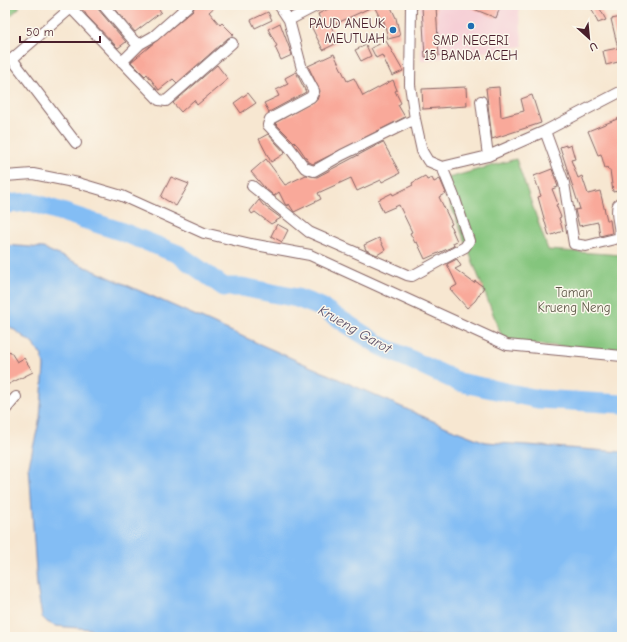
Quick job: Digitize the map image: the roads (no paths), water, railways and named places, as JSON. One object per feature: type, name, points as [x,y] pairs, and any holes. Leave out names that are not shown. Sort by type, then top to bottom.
[{"type":"street","points":[[103,5],[134,41],[140,44]]},
{"type":"street","points":[[122,62],[140,44],[154,36],[189,5]]},
{"type":"street","points":[[279,5],[289,20],[302,69],[314,91],[310,97],[270,119],[268,125],[289,147],[305,168],[314,171],[342,155],[416,119]]},
{"type":"street","points":[[289,20],[318,5]]},
{"type":"street","points":[[411,5],[410,85],[422,152],[428,162],[442,167],[488,156],[545,131],[622,91]]},
{"type":"street","points":[[76,143],[12,58],[70,6],[159,100],[166,101],[232,43]]},
{"type":"street","points":[[481,102],[488,156]]},
{"type":"street","points":[[545,131],[564,183],[574,244],[586,246],[619,238],[620,233],[616,209],[622,202]]},
{"type":"street","points":[[252,186],[309,232],[412,276],[465,246],[469,241],[456,199],[442,167]]},
{"type":"street","points":[[5,176],[33,174],[78,183],[122,196],[204,233],[310,255],[507,345],[622,356]]},
{"type":"street","points":[[5,410],[16,397]]},
{"type":"water","points":[[5,245],[43,248],[449,428],[485,442],[622,452],[622,637],[100,637],[97,633],[90,629],[55,626],[47,622],[42,617],[37,587],[29,465],[40,418],[44,366],[42,356],[32,343],[5,323]]},
{"type":"waterway","name":"Krueng Garot","points":[[5,204],[31,202],[120,231],[178,254],[224,287],[242,287],[297,298],[321,307],[381,346],[459,382],[538,399],[622,404]]},
{"type":"place","name":"SMP NEGERI 15 BANDA ACEH","points":[[471,26]]},
{"type":"place","name":"PAUD ANEUK MEUTUAH","points":[[393,30]]},
{"type":"park label","name":"Taman Krueng Neng","points":[[574,300]]}]
